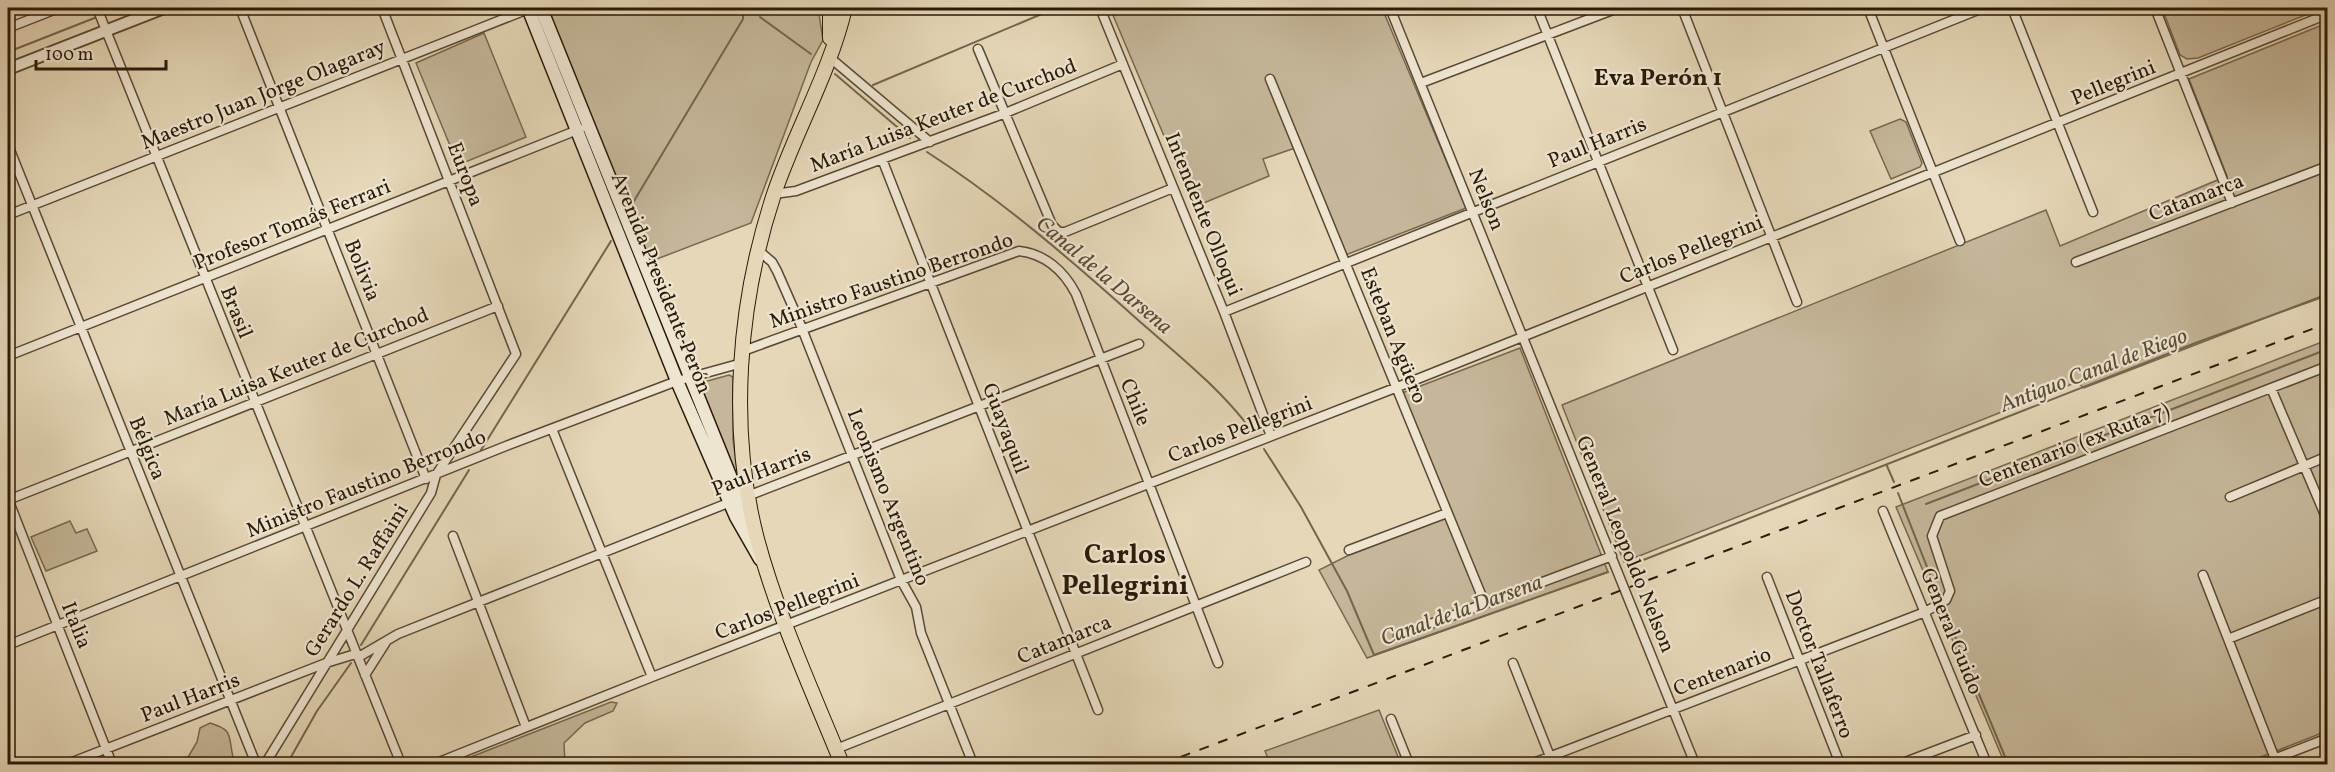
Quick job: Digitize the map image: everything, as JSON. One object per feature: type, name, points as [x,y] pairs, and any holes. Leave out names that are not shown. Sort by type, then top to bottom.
[{"type":"main road","name":"Avenida Presidente Perón","points":[[532,8],[584,128],[639,266],[678,381],[756,533],[766,570]]},
{"type":"main road","points":[[829,54],[830,8]]},
{"type":"main road","points":[[739,499],[743,459],[742,357],[749,290],[774,194],[845,8]]},
{"type":"main road","name":"Avenida Presidente Perón","points":[[639,266],[691,376],[786,626],[842,765]]},
{"type":"street","points":[[8,28],[59,8]]},
{"type":"street","name":"Brasil","points":[[97,8],[304,528],[367,679]]},
{"type":"street","points":[[8,69],[164,8]]},
{"type":"street","name":"Bolivia","points":[[240,8],[426,479]]},
{"type":"street","name":"Europa","points":[[381,8],[516,354]]},
{"type":"street","name":"Maestro Juan Jorge Olagaray","points":[[8,215],[532,8]]},
{"type":"street","name":"Intendente Olloqui","points":[[1100,8],[1224,312],[1271,436]]},
{"type":"street","name":"Nelson","points":[[1390,8],[1551,404]]},
{"type":"street","points":[[1537,8],[1673,350]]},
{"type":"street","points":[[1421,83],[1618,8]]},
{"type":"street","points":[[1682,8],[1797,302]]},
{"type":"street","points":[[1868,8],[1960,241]]},
{"type":"street","name":"Paul Harris","points":[[1224,312],[1473,210],[1983,8]]},
{"type":"street","points":[[2012,8],[2093,212]]},
{"type":"street","points":[[2155,8],[2232,203]]},
{"type":"street","points":[[2181,74],[2328,14]]},
{"type":"street","points":[[978,49],[1003,114],[1052,225],[1059,232],[1065,232],[1173,188]]},
{"type":"street","points":[[829,54],[930,142]]},
{"type":"street","name":"María Luisa Keuter de Curchod","points":[[774,194],[796,191],[930,142],[1123,64]]},
{"type":"street","name":"Pellegrini","points":[[2058,122],[2181,74]]},
{"type":"street","name":"Esteban Agüero","points":[[1270,79],[1485,604]]},
{"type":"street","name":"Carlos Pellegrini","points":[[434,765],[651,677],[1395,388],[2058,122]]},
{"type":"street","name":"Profesor Tomás Ferrari","points":[[8,356],[584,128]]},
{"type":"street","name":"Bélgica","points":[[8,145],[256,765]]},
{"type":"street","name":"Guayaquil","points":[[882,159],[1098,710]]},
{"type":"street","name":"Catamarca","points":[[2076,262],[2328,166]]},
{"type":"street","name":"Leonismo Argentino","points":[[758,250],[772,262],[802,328],[901,580],[916,607],[921,633],[972,763]]},
{"type":"street","name":"Ministro Faustino Berrondo","points":[[8,645],[552,429],[742,357],[802,328],[1019,251],[1038,255],[1050,263]]},
{"type":"street","name":"Chile","points":[[1050,263],[1070,282],[1218,663]]},
{"type":"street","name":"María Luisa Keuter de Curchod","points":[[8,500],[498,306]]},
{"type":"street","name":"Paul Harris","points":[[68,765],[326,663],[362,655],[398,634],[1099,357],[1139,344]]},
{"type":"street","name":"Gerardo L. Raffaini","points":[[265,765],[431,493],[436,475],[516,354]]},
{"type":"street","name":"Centenario (ex Ruta 7)","points":[[1925,612],[1946,600],[1950,591],[1932,536],[1940,516],[2328,366]]},
{"type":"street","points":[[2271,388],[2328,522]]},
{"type":"street","name":"General Leopoldo Nelson","points":[[1551,404],[1695,765]]},
{"type":"street","points":[[552,429],[651,677]]},
{"type":"street","points":[[2230,497],[2328,456]]},
{"type":"street","name":"Italia","points":[[8,500],[112,765]]},
{"type":"street","name":"General Guido","points":[[1883,511],[1987,765]]},
{"type":"street","points":[[1349,550],[1447,513]]},
{"type":"street","points":[[453,536],[526,728]]},
{"type":"street","points":[[1398,636],[1612,556]]},
{"type":"street","name":"Catamarca","points":[[836,749],[1306,562]]},
{"type":"street","points":[[2203,575],[2276,762]]},
{"type":"street","name":"Doctor Tallaferro","points":[[1767,578],[1840,765]]},
{"type":"street","points":[[2228,639],[2328,599]]},
{"type":"street","name":"Centenario","points":[[1531,765],[1552,761],[1673,709],[1925,612]]},
{"type":"street","points":[[388,639],[367,679],[401,765]]},
{"type":"street","points":[[1513,663],[1552,761]]},
{"type":"street","points":[[1391,719],[1409,765]]},
{"type":"street","points":[[1900,765],[1976,735]]},
{"type":"street","points":[[2261,765],[2276,762],[2328,738]]},
{"type":"shaded area","points":[[546,8],[818,8],[823,40],[811,62],[751,223],[649,262]]},
{"type":"shaded area","points":[[1110,8],[1382,8],[1466,208],[1343,256],[1298,147],[1263,159],[1269,176],[1194,207]]},
{"type":"shaded area","points":[[2162,8],[2323,8],[2198,58],[2187,59],[2180,55]]},
{"type":"shaded area","points":[[2327,23],[2327,294],[2084,388],[2077,382],[1624,562],[1562,405],[2046,210],[2060,246],[2227,176],[2189,79]]},
{"type":"shaded area","points":[[484,33],[526,137],[458,165],[416,63]]},
{"type":"shaded area","points":[[1900,119],[1906,122],[1922,163],[1920,167],[1891,179],[1870,131]]},
{"type":"shaded area","points":[[2327,340],[2327,731],[2243,764],[2005,764],[1896,507]]},
{"type":"shaded area","points":[[1520,348],[1608,572],[1367,658],[1319,570],[1349,555],[1453,515],[1402,393]]},
{"type":"shaded area","points":[[729,375],[733,377],[733,439],[737,471],[734,474],[699,387],[704,382]]},
{"type":"shaded area","points":[[70,521],[76,533],[87,529],[97,551],[46,571],[31,537]]},
{"type":"shaded area","points":[[611,702],[617,703],[613,711],[585,723],[564,743],[565,764],[453,764]]},
{"type":"shaded area","points":[[1379,710],[1401,764],[1270,764],[1265,751]]},
{"type":"shaded area","points":[[210,723],[227,731],[233,757],[243,764],[184,764],[197,742],[200,728]]},
{"type":"waterway","name":"Canal de la Darsena","points":[[103,15],[122,8]]},
{"type":"waterway","points":[[631,206],[743,19],[743,8]]},
{"type":"waterway","points":[[873,85],[1056,8]]},
{"type":"waterway","name":"Canal de la Darsena","points":[[8,52],[97,17]]},
{"type":"waterway","name":"Canal de la Darsena","points":[[760,17],[811,54]]},
{"type":"waterway","name":"Canal de la Darsena","points":[[835,74],[910,138]]},
{"type":"waterway","name":"Canal de la Darsena","points":[[927,152],[983,190],[1087,275],[1198,372],[1240,415],[1252,431]]},
{"type":"waterway","points":[[481,450],[611,241]]},
{"type":"waterway","name":"Antiguo Canal de Riego","points":[[1628,566],[2198,342],[2328,295]]},
{"type":"waterway","points":[[1926,504],[2328,349]]},
{"type":"waterway","name":"Canal de la Darsena","points":[[1264,449],[1301,507],[1347,591],[1374,655],[1608,572]]},
{"type":"waterway","name":"Antiguo Canal de Riego","points":[[1887,466],[1894,482]]},
{"type":"waterway","points":[[361,645],[469,470]]},
{"type":"waterway","name":"Antiguo Canal de Riego","points":[[1898,493],[1938,595]]},
{"type":"waterway","name":"Antiguo Canal de Riego","points":[[1945,612],[2008,764]]},
{"type":"waterway","points":[[287,764],[317,711],[351,663]]},
{"type":"railway","points":[[1162,764],[2328,323]]},
{"type":"district","name":"Eva Perón 1","points":[[1658,77]]},
{"type":"district","name":"Carlos Pellegrini","points":[[1125,570]]}]
